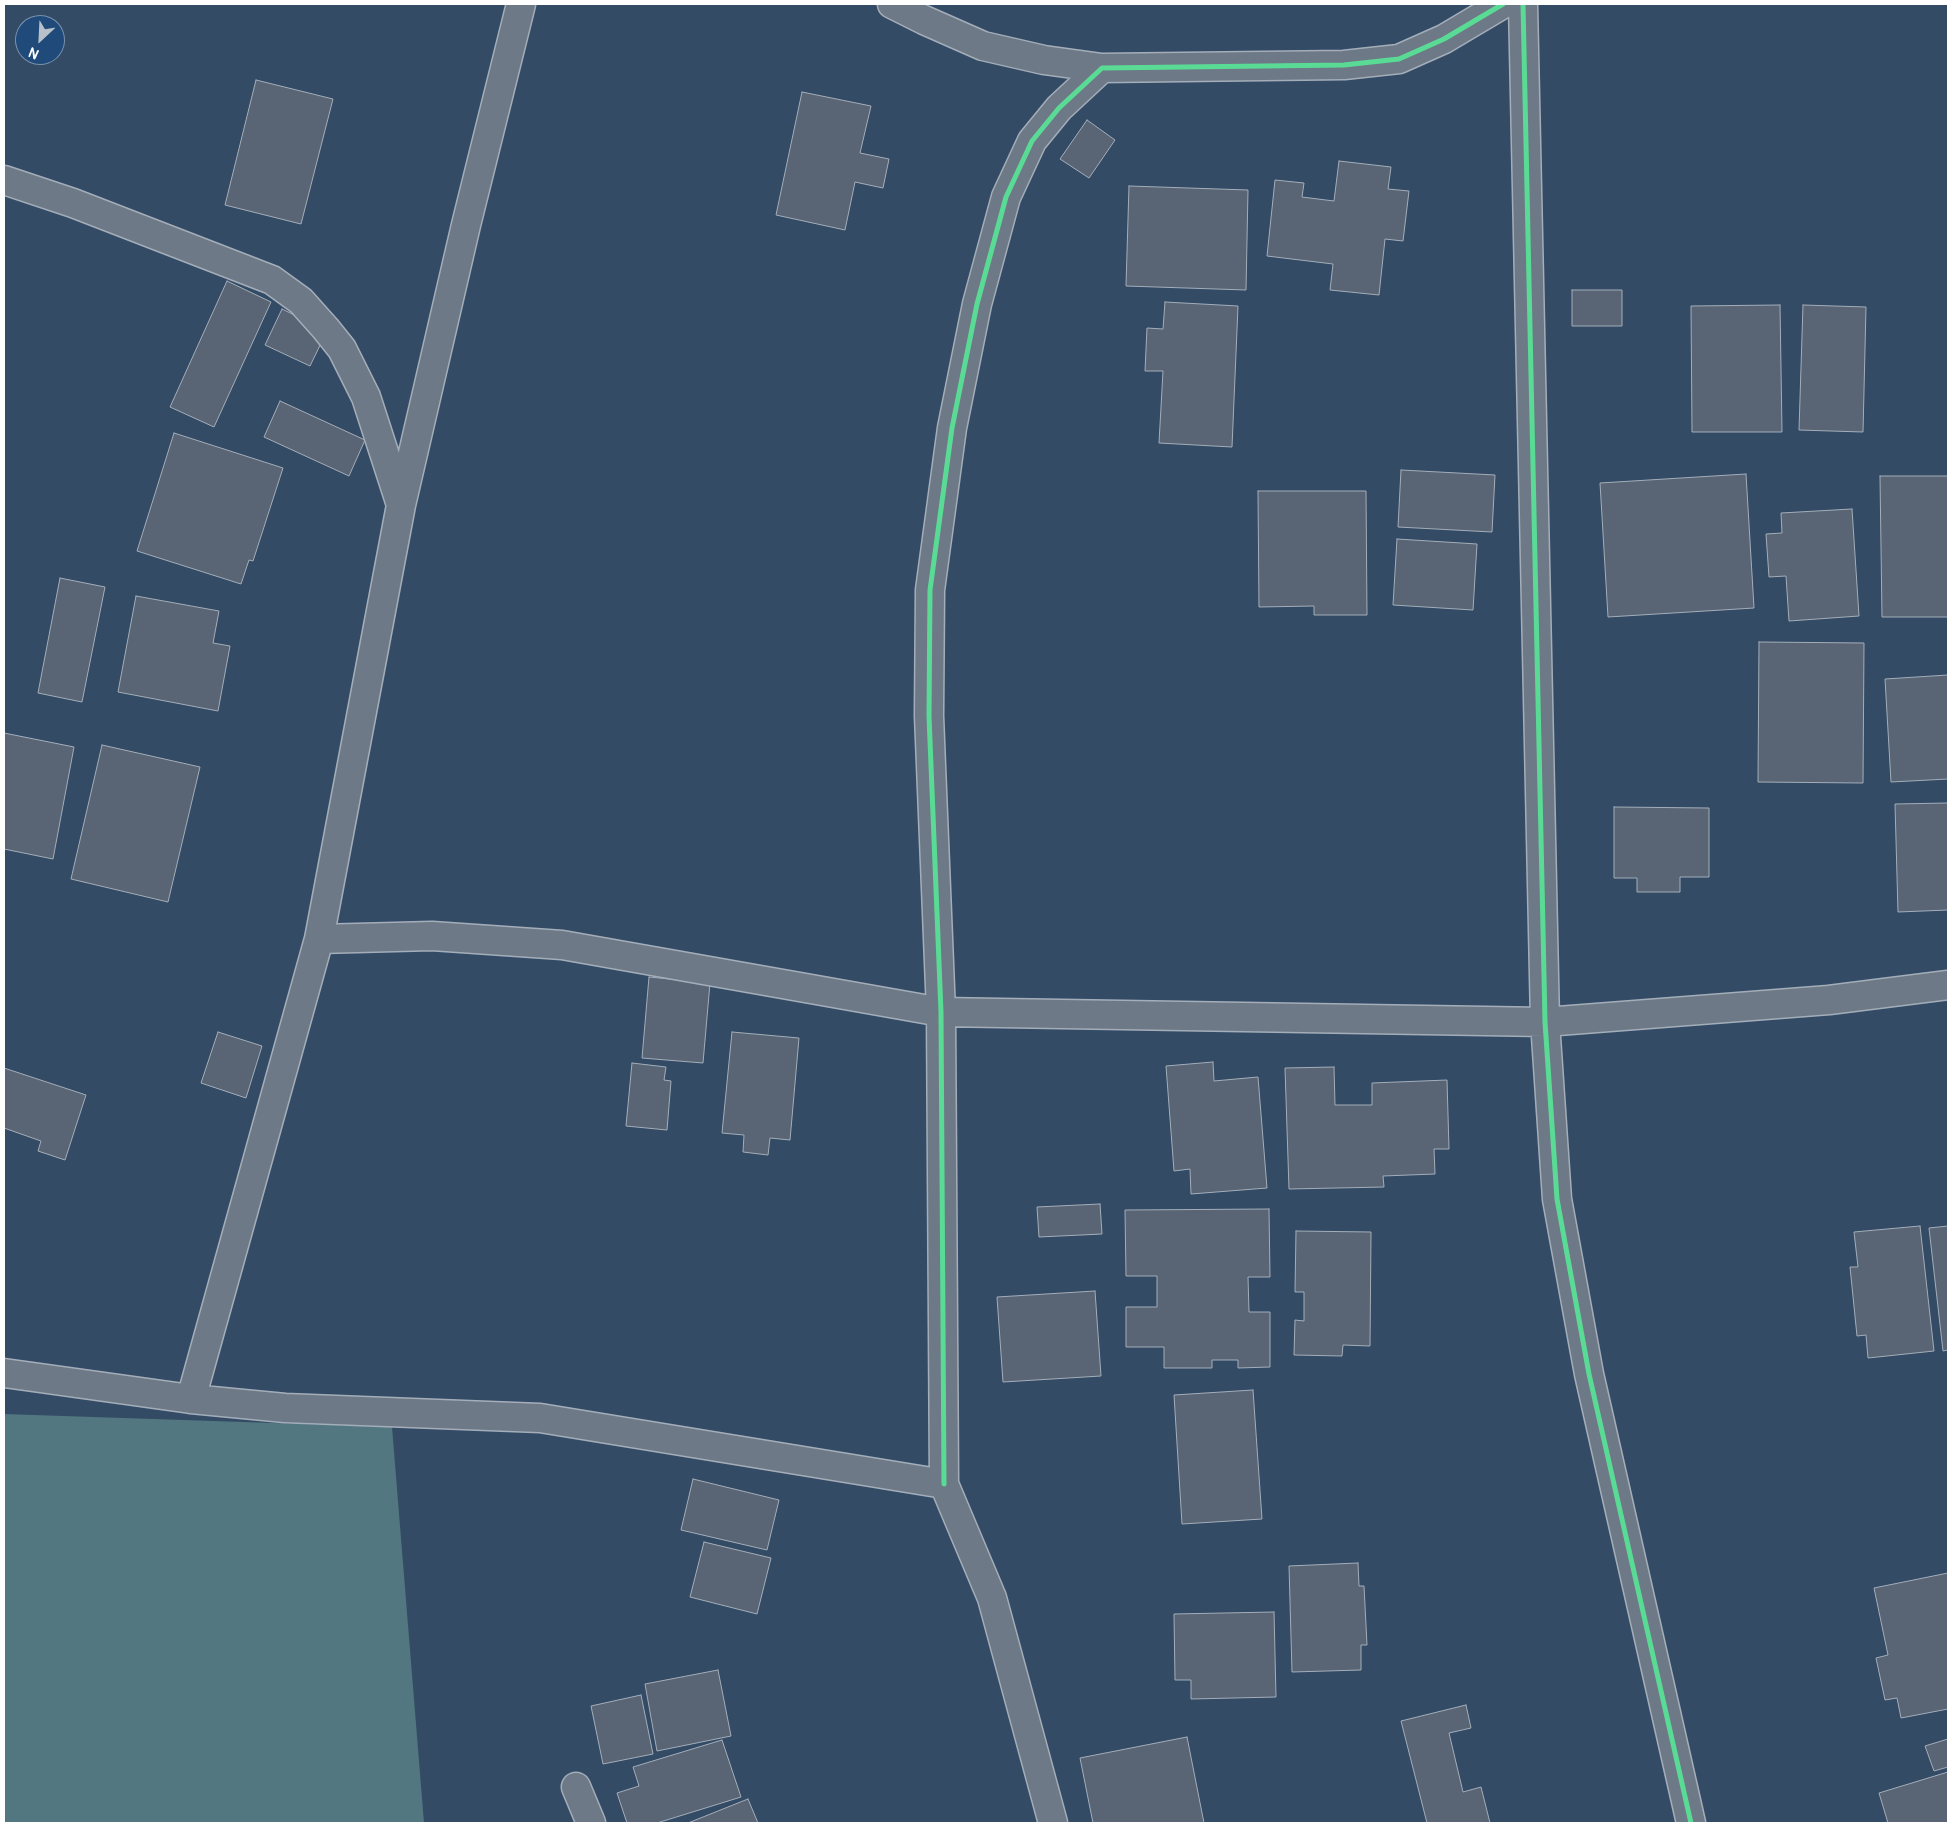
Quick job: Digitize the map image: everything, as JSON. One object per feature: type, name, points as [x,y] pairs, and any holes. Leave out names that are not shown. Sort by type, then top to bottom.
[{"type":"street","points":[[191,1399],[319,939],[401,505],[466,225],[521,4]]},
{"type":"street","points":[[892,4],[983,46],[1044,60],[1102,68],[1344,65],[1399,59],[1444,39],[1503,4]]},
{"type":"street","points":[[1523,4],[1544,1022],[1557,1199],[1589,1374],[1691,1823]]},
{"type":"street","points":[[1053,1823],[992,1598],[944,1484],[941,1012],[929,716],[930,590],[952,428],[977,304],[1006,197],[1032,141],[1059,108],[1102,68]]},
{"type":"street","points":[[4,180],[73,203],[272,280],[301,301],[342,349],[366,397],[401,505]]},
{"type":"street","points":[[319,939],[432,936],[562,945],[941,1012],[1544,1022],[1829,1000],[1948,985]]},
{"type":"street","points":[[4,1373],[191,1399],[285,1408],[540,1418],[944,1484]]},
{"type":"street","points":[[576,1786],[591,1823]]},
{"type":"green space","points":[[4,1414],[392,1427],[424,1823],[4,1823]]},
{"type":"building","points":[[256,80],[333,99],[301,224],[225,205]]},
{"type":"building","points":[[802,92],[871,106],[860,153],[889,159],[883,188],[855,182],[845,230],[776,215]]},
{"type":"building","points":[[1087,120],[1115,140],[1089,178],[1060,159]]},
{"type":"building","points":[[1339,161],[1391,167],[1388,189],[1409,191],[1403,241],[1385,239],[1379,295],[1330,290],[1333,264],[1267,256],[1275,180],[1304,183],[1302,197],[1334,201]]},
{"type":"building","points":[[1129,186],[1248,190],[1246,290],[1126,286]]},
{"type":"building","points":[[227,281],[271,302],[214,427],[170,407]]},
{"type":"building","points":[[1572,290],[1622,290],[1622,326],[1572,326]]},
{"type":"building","points":[[1165,302],[1238,306],[1232,447],[1159,443],[1163,371],[1145,371],[1147,328],[1163,329]]},
{"type":"building","points":[[1780,305],[1782,432],[1692,432],[1691,306]]},
{"type":"building","points":[[1803,305],[1866,307],[1863,432],[1799,430]]},
{"type":"building","points":[[282,309],[327,331],[310,366],[265,345]]},
{"type":"building","points":[[280,401],[365,440],[349,476],[264,437]]},
{"type":"building","points":[[174,433],[283,468],[253,561],[249,560],[241,584],[137,551]]},
{"type":"building","points":[[1401,470],[1495,475],[1492,532],[1398,527]]},
{"type":"building","points":[[1746,474],[1754,608],[1608,617],[1600,483]]},
{"type":"building","points":[[1880,476],[1948,476],[1948,617],[1882,617]]},
{"type":"building","points":[[1258,491],[1366,491],[1367,615],[1314,615],[1314,606],[1259,607]]},
{"type":"building","points":[[1852,509],[1859,616],[1789,621],[1786,576],[1769,577],[1766,534],[1782,533],[1781,513]]},
{"type":"building","points":[[1397,539],[1477,544],[1473,610],[1393,605]]},
{"type":"building","points":[[60,578],[105,587],[82,702],[38,693]]},
{"type":"building","points":[[136,596],[219,611],[213,643],[230,646],[218,711],[118,692]]},
{"type":"building","points":[[1759,642],[1864,643],[1863,783],[1758,782]]},
{"type":"building","points":[[1948,675],[1948,779],[1891,782],[1885,679]]},
{"type":"building","points":[[4,733],[74,747],[53,859],[4,849]]},
{"type":"building","points":[[102,745],[200,767],[168,902],[71,879]]},
{"type":"building","points":[[1948,803],[1948,910],[1898,912],[1895,804]]},
{"type":"building","points":[[1614,807],[1709,808],[1709,877],[1680,877],[1680,892],[1637,892],[1637,878],[1614,878]]},
{"type":"building","points":[[649,977],[710,983],[703,1063],[642,1058]]},
{"type":"building","points":[[218,1032],[262,1046],[246,1098],[201,1083]]},
{"type":"building","points":[[732,1032],[799,1038],[790,1140],[770,1138],[768,1155],[743,1152],[744,1135],[722,1133]]},
{"type":"building","points":[[1213,1062],[1214,1081],[1258,1077],[1267,1188],[1191,1194],[1190,1169],[1174,1171],[1166,1066]]},
{"type":"building","points":[[632,1063],[666,1067],[664,1080],[671,1081],[667,1130],[626,1126]]},
{"type":"building","points":[[1334,1067],[1335,1105],[1372,1105],[1372,1083],[1447,1080],[1449,1149],[1434,1149],[1435,1174],[1383,1176],[1384,1187],[1289,1189],[1285,1068]]},
{"type":"building","points":[[4,1068],[86,1095],[65,1160],[38,1151],[41,1141],[4,1128]]},
{"type":"building","points":[[1100,1204],[1102,1234],[1039,1237],[1037,1207]]},
{"type":"building","points":[[1269,1209],[1270,1277],[1248,1277],[1249,1312],[1270,1312],[1270,1367],[1238,1368],[1238,1360],[1212,1360],[1212,1368],[1164,1368],[1164,1347],[1126,1347],[1126,1307],[1157,1307],[1157,1276],[1126,1276],[1125,1210]]},
{"type":"building","points":[[1920,1226],[1934,1351],[1868,1358],[1866,1335],[1857,1336],[1850,1267],[1858,1267],[1854,1232]]},
{"type":"building","points":[[1948,1226],[1948,1350],[1943,1351],[1929,1228]]},
{"type":"building","points":[[1296,1231],[1371,1232],[1370,1346],[1343,1345],[1342,1356],[1294,1355],[1295,1320],[1304,1321],[1304,1292],[1295,1292]]},
{"type":"building","points":[[1095,1291],[1101,1376],[1003,1382],[997,1297]]},
{"type":"building","points":[[1253,1390],[1262,1519],[1182,1524],[1174,1395]]},
{"type":"building","points":[[693,1479],[779,1500],[767,1550],[681,1530]]},
{"type":"building","points":[[704,1542],[771,1558],[757,1614],[690,1597]]},
{"type":"building","points":[[1358,1563],[1359,1586],[1364,1586],[1367,1645],[1361,1645],[1361,1670],[1292,1672],[1289,1566]]},
{"type":"building","points":[[1948,1573],[1948,1709],[1901,1718],[1897,1698],[1885,1700],[1876,1658],[1888,1655],[1874,1588]]},
{"type":"building","points":[[1274,1612],[1276,1697],[1191,1699],[1191,1680],[1175,1680],[1174,1614]]},
{"type":"building","points":[[718,1670],[731,1736],[657,1751],[645,1684]]},
{"type":"building","points":[[641,1695],[653,1754],[603,1764],[591,1706]]},
{"type":"building","points":[[1466,1705],[1471,1728],[1449,1733],[1463,1792],[1481,1787],[1490,1823],[1427,1823],[1401,1721]]},
{"type":"building","points":[[1187,1737],[1204,1823],[1093,1823],[1080,1758]]},
{"type":"building","points":[[1948,1739],[1948,1767],[1934,1771],[1925,1746]]},
{"type":"building","points":[[722,1740],[741,1797],[657,1823],[627,1823],[617,1793],[639,1786],[633,1767]]},
{"type":"building","points":[[1948,1772],[1948,1823],[1888,1823],[1879,1793]]},
{"type":"building","points":[[748,1799],[758,1823],[688,1823]]},
{"type":"cycle path","points":[[944,1484],[941,1012],[929,716],[930,590],[952,428],[977,304],[1006,197],[1032,141],[1059,108],[1102,68],[1344,65],[1399,59],[1444,39],[1503,4]]},
{"type":"cycle path","points":[[1523,4],[1545,1022],[1557,1199],[1589,1374],[1691,1823]]}]
